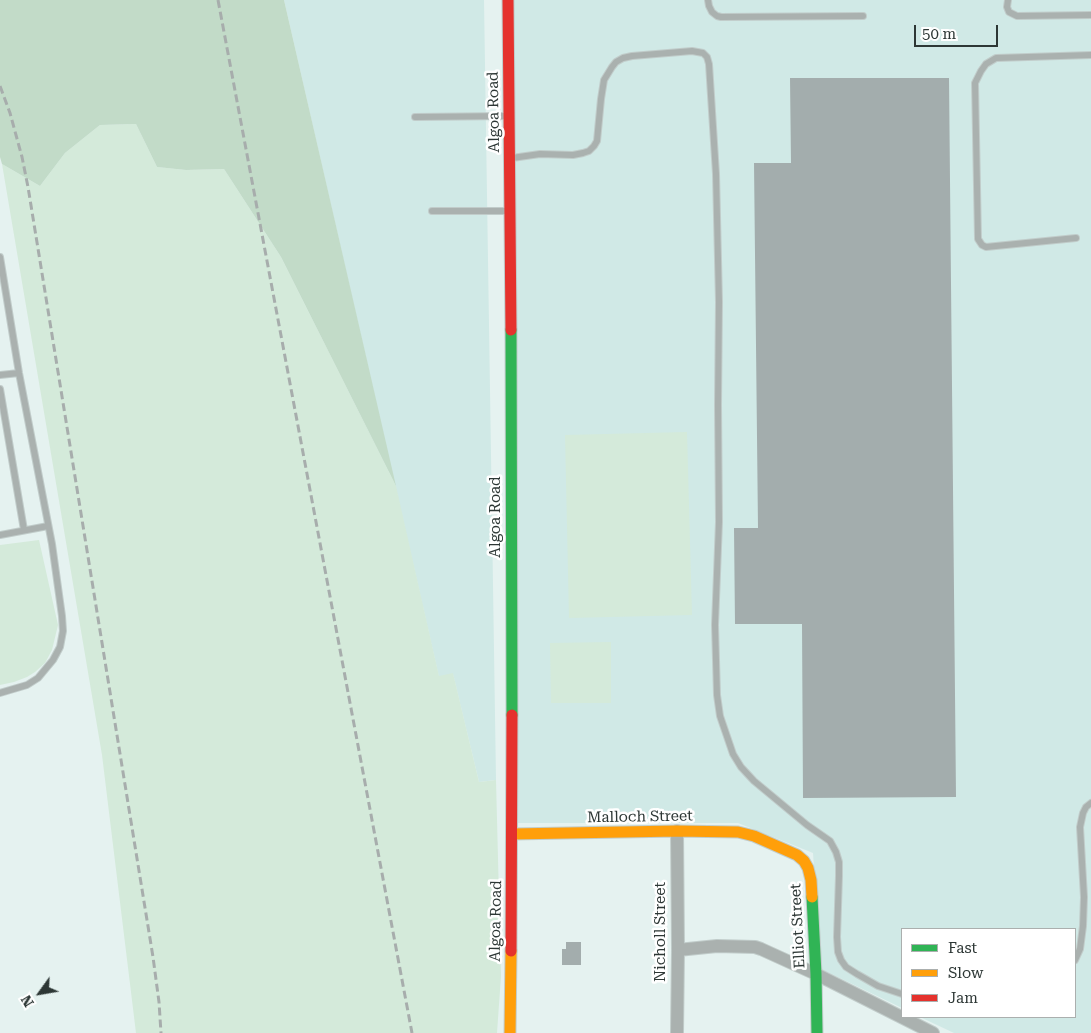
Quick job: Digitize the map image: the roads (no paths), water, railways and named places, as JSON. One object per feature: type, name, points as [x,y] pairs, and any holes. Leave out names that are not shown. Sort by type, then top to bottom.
[{"type":"street","name":"Algoa Road","points":[[508,0],[512,834],[510,1033]]},
{"type":"street","name":"Malloch Street","points":[[512,834],[677,831],[738,832],[768,841]]},
{"type":"street","name":"Nicholl Street","points":[[676,1033],[678,950],[677,831]]},
{"type":"street","name":"Elliot Street","points":[[768,841],[797,855],[808,868],[811,880],[817,1033]]},
{"type":"street","points":[[678,950],[717,946],[755,947],[768,951],[901,1017]]},
{"type":"street","points":[[903,1018],[933,1033]]},
{"type":"lane","points":[[708,0],[712,12],[721,17],[863,16]]},
{"type":"lane","points":[[1008,0],[1007,7],[1009,12],[1017,16],[1091,15]]},
{"type":"lane","points":[[510,158],[540,154],[573,154],[589,151],[596,141],[604,80],[616,62],[623,58],[692,51],[703,53],[707,57],[716,174],[719,522],[715,625],[717,695],[720,716],[734,754],[741,767],[754,781],[807,825],[830,841],[836,852],[839,862],[837,937],[838,952],[841,960],[846,967],[878,986],[901,994]]},
{"type":"lane","points":[[1076,238],[982,246],[978,239],[975,83],[986,64],[996,58],[1091,55]]},
{"type":"lane","points":[[415,117],[509,116]]},
{"type":"lane","points":[[432,211],[510,211]]},
{"type":"lane","points":[[0,257],[19,373],[48,526],[63,631],[60,647],[54,660],[38,678],[27,685],[0,693]]},
{"type":"lane","points":[[0,375],[19,373]]},
{"type":"lane","points":[[0,389],[24,530]]},
{"type":"lane","points":[[0,535],[48,526]]},
{"type":"lane","points":[[1076,958],[1080,949],[1084,897],[1080,828],[1083,813],[1091,803]]},
{"type":"railway","points":[[218,0],[412,1033]]},
{"type":"railway","points":[[0,86],[10,113],[28,187],[153,957],[161,1033]]}]
